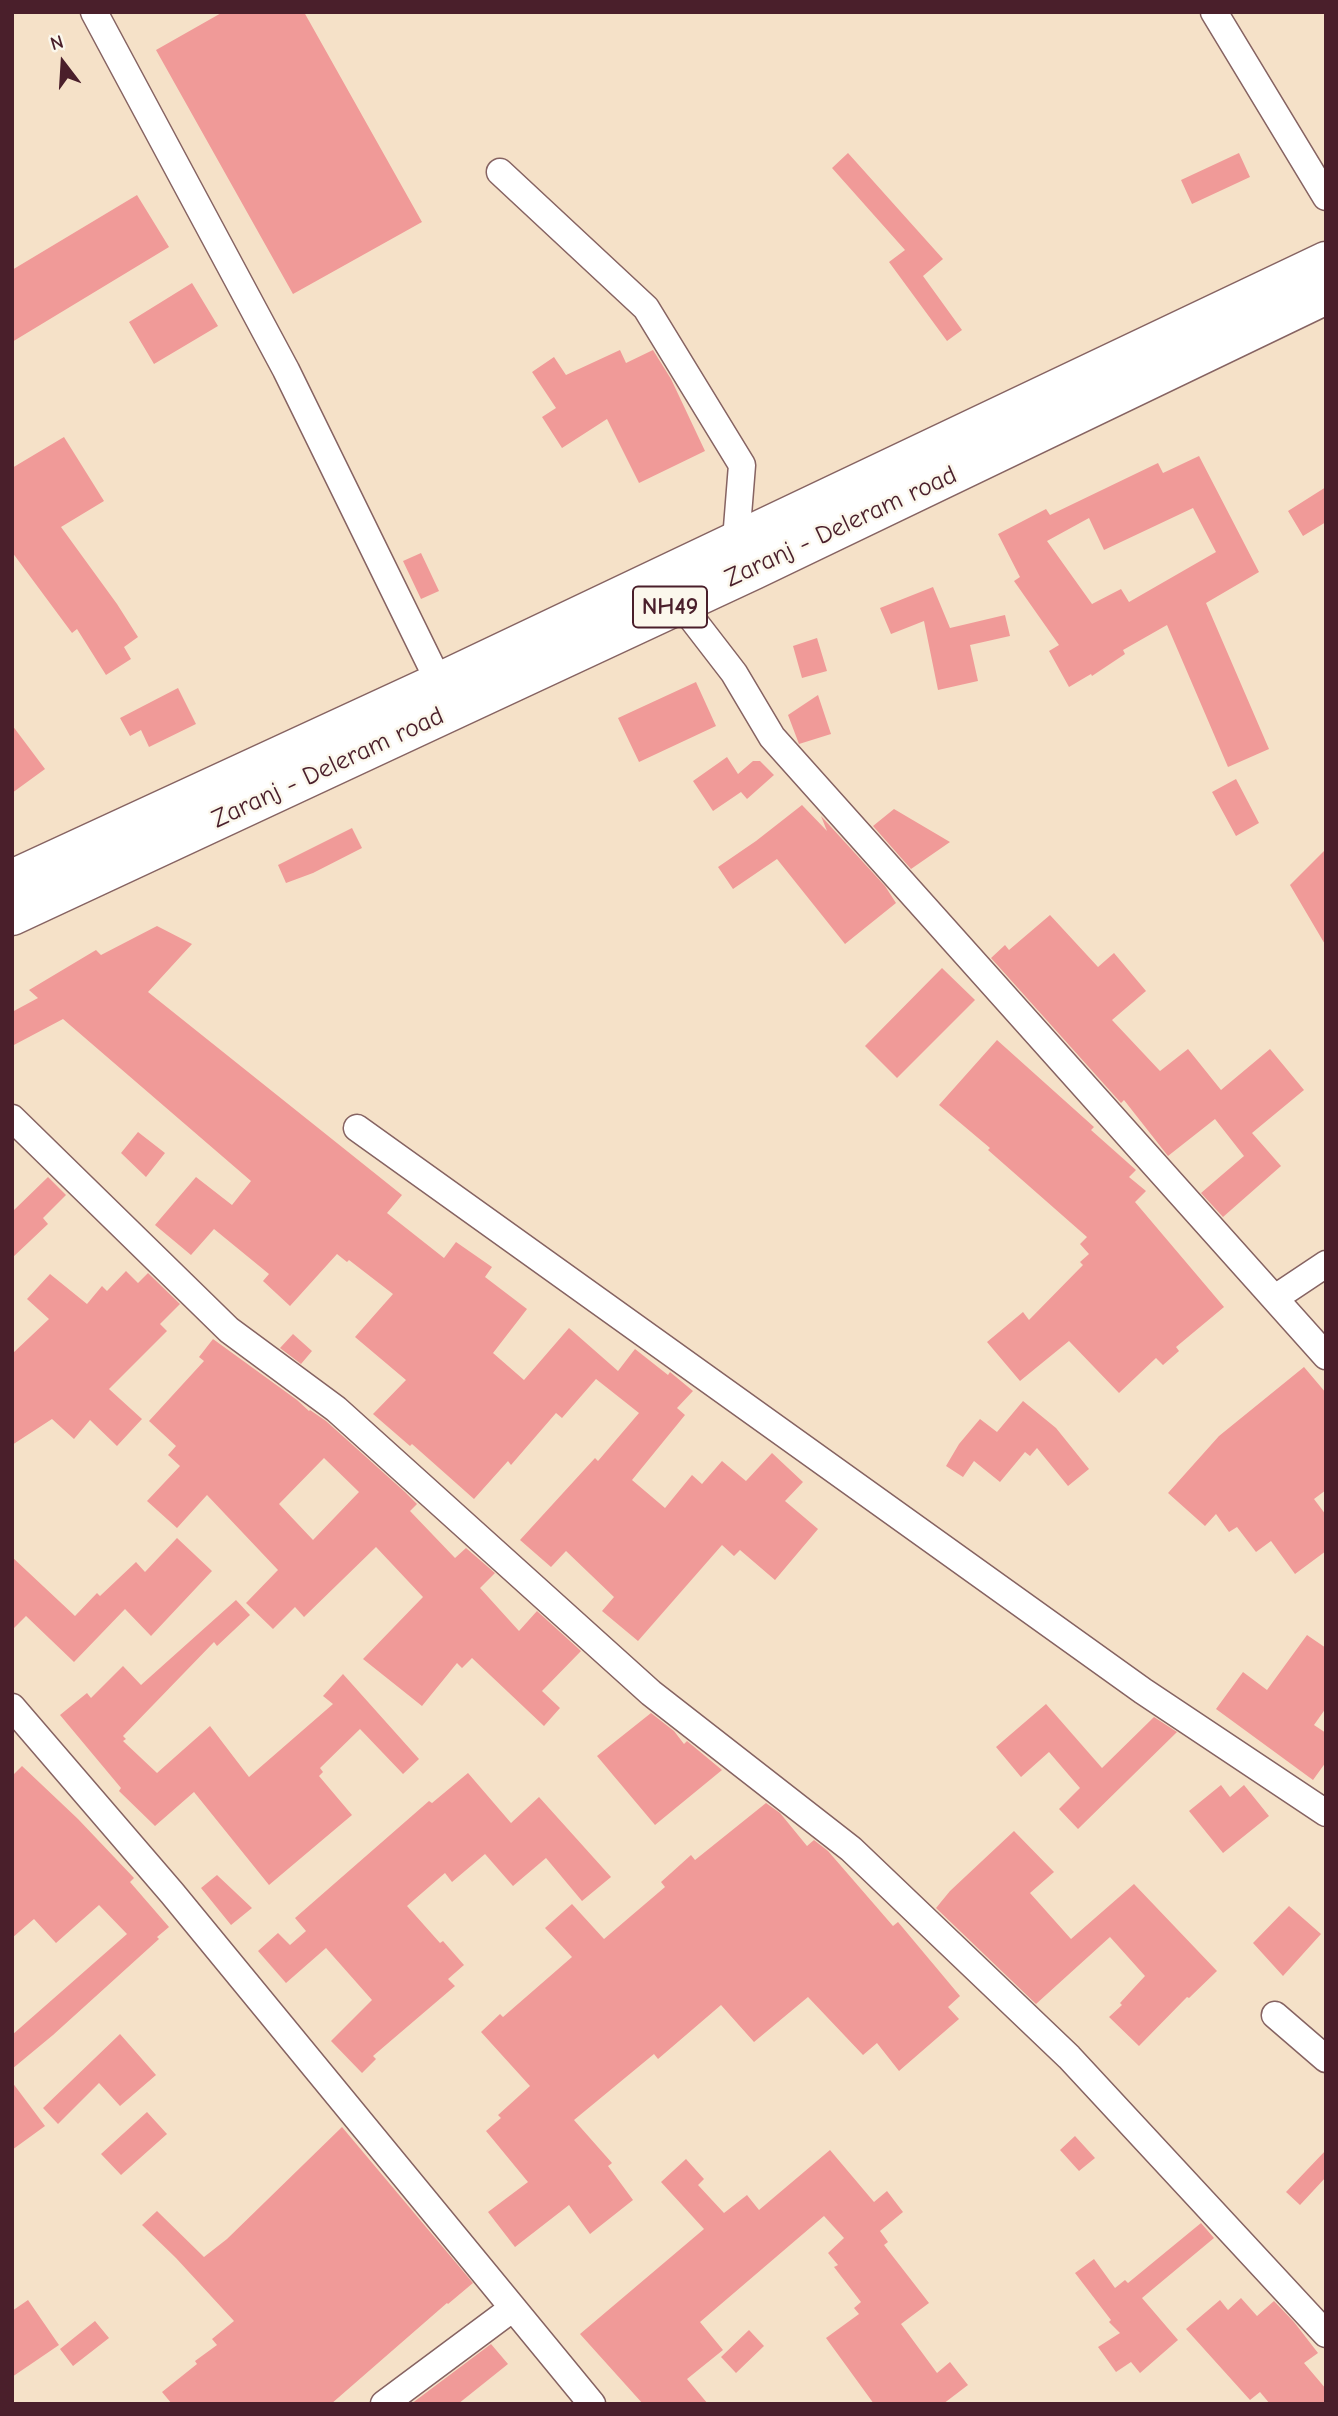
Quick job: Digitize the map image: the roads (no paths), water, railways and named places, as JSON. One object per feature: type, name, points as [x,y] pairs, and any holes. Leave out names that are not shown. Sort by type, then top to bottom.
[{"type":"highway","name":"Zaranj - Deleram road","points":[[12,916],[680,603],[745,555],[1326,261]]},
{"type":"highway","name":"Zaranj - Deleram road","points":[[12,879],[439,682],[745,555],[1326,295]]},
{"type":"street","points":[[94,12],[286,370],[439,682]]},
{"type":"street","points":[[1214,12],[1326,197]]},
{"type":"street","points":[[500,172],[646,308],[742,465],[745,555]]},
{"type":"street","points":[[680,603],[734,673],[772,737],[1326,1356]]},
{"type":"street","points":[[12,1118],[229,1331],[336,1409],[651,1693],[850,1849],[1069,2057],[1326,2334]]},
{"type":"street","points":[[357,1129],[1143,1691],[1326,1813]]},
{"type":"street","points":[[1275,1298],[1326,1264]]},
{"type":"street","points":[[12,1707],[172,1893],[592,2404]]},
{"type":"street","points":[[1275,2015],[1326,2059]]},
{"type":"street","points":[[384,2404],[513,2308]]}]
